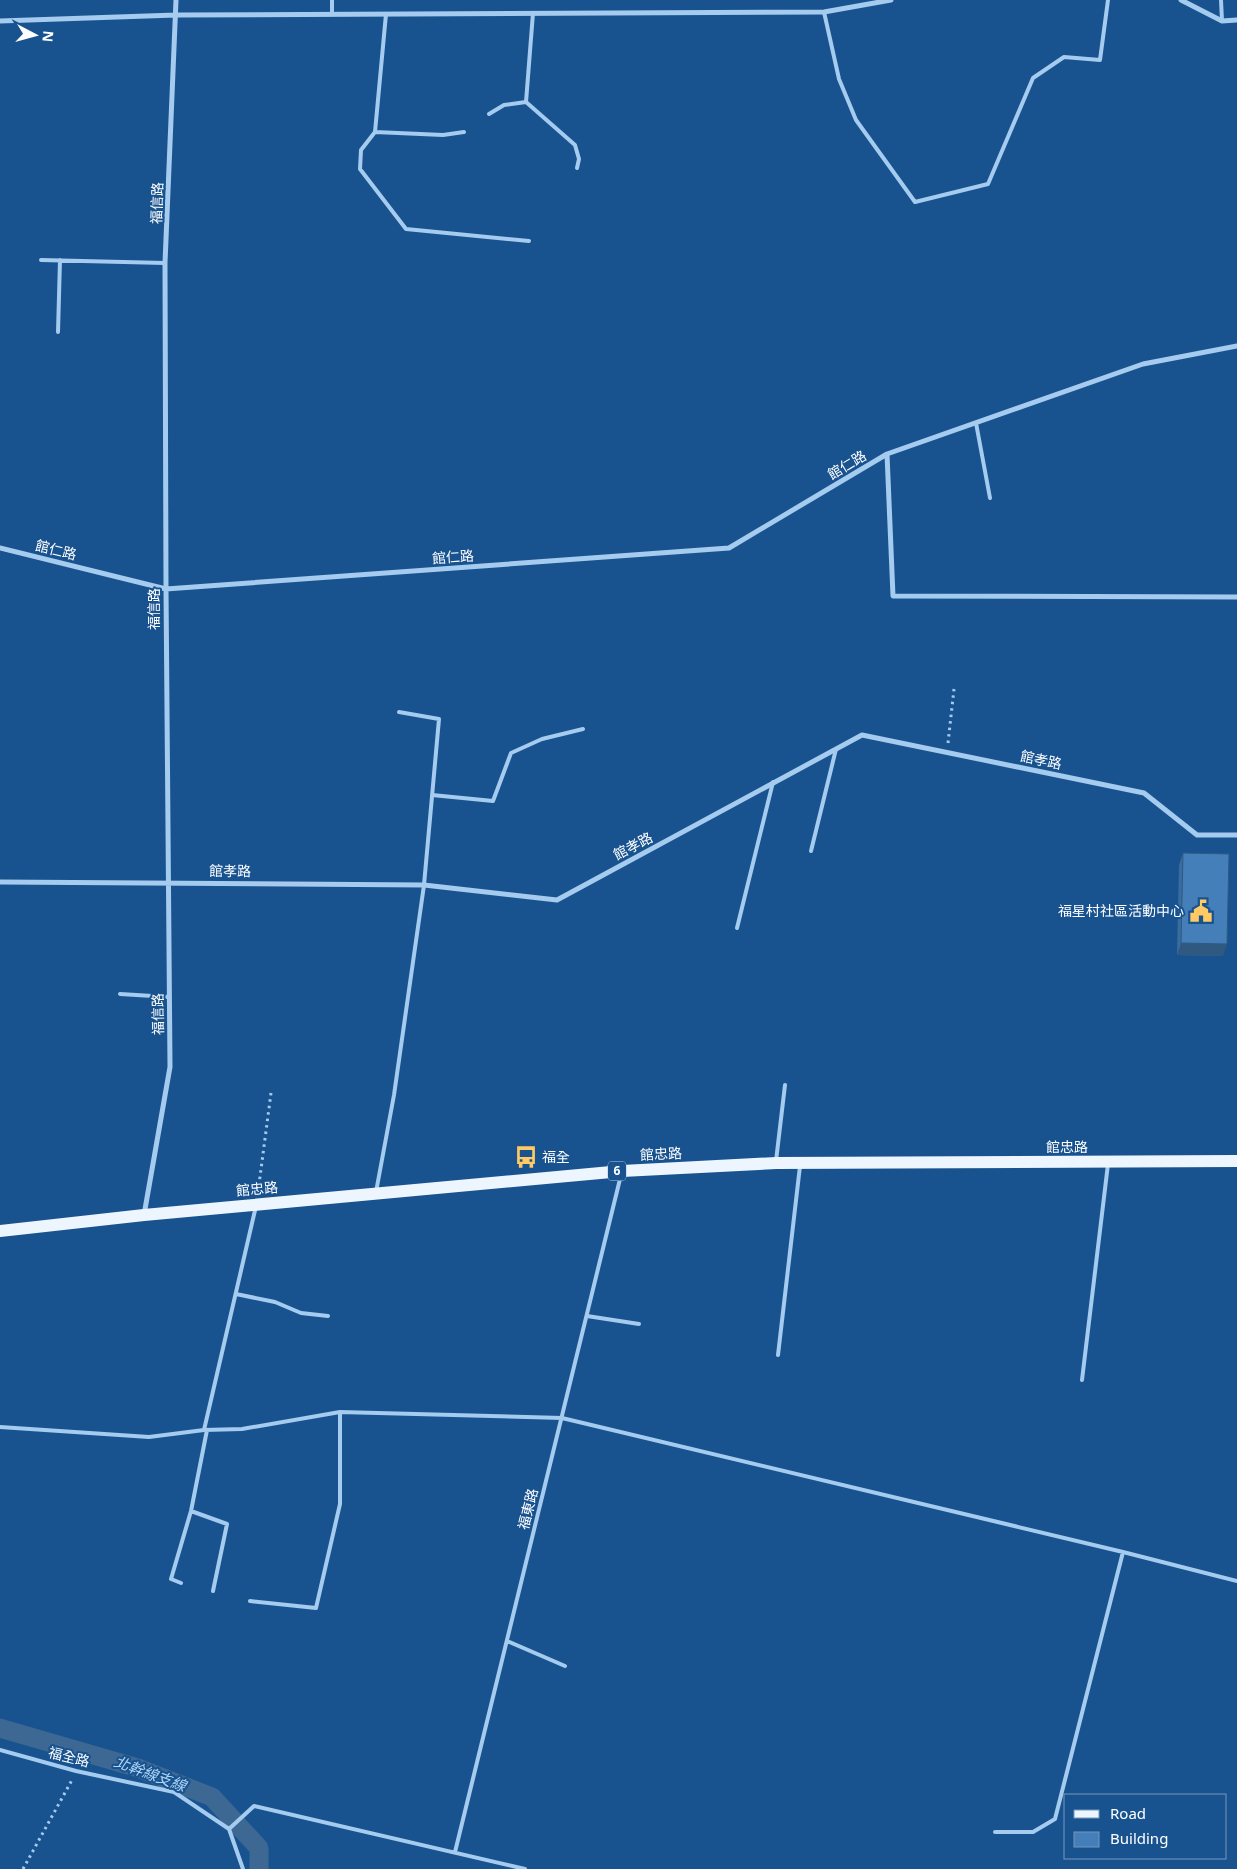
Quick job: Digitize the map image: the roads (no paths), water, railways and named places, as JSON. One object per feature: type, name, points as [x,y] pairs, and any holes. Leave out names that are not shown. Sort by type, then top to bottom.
[{"type":"main road","name":"館忠路","points":[[0,1231],[144,1215],[622,1170],[776,1163],[1237,1161]]},
{"type":"street","name":"福信路","points":[[144,1215],[170,1067],[167,882],[166,263],[176,0]]},
{"type":"street","points":[[0,21],[176,15],[824,12],[891,0]]},
{"type":"street","points":[[1181,0],[1222,20],[1237,20]]},
{"type":"street","name":"館仁路","points":[[0,548],[166,589],[729,548],[887,454],[1143,364],[1237,346]]},
{"type":"street","name":"館仁路","points":[[887,454],[893,596],[1237,597]]},
{"type":"street","name":"館孝路","points":[[0,882],[424,885],[557,900],[862,734],[1144,793],[1197,835],[1237,835]]},
{"type":"lane","points":[[332,0],[332,14]]},
{"type":"lane","points":[[824,12],[839,79],[856,120],[915,202],[988,184],[1033,78],[1064,57],[1100,60],[1108,0]]},
{"type":"lane","points":[[1221,0],[1222,20]]},
{"type":"lane","points":[[526,102],[533,13]]},
{"type":"lane","points":[[386,14],[375,132],[360,150],[360,169],[406,229],[529,241]]},
{"type":"lane","points":[[489,114],[504,105],[526,102],[575,144],[579,159],[577,168]]},
{"type":"lane","points":[[375,132],[443,135],[464,132]]},
{"type":"lane","points":[[41,260],[166,263]]},
{"type":"lane","points":[[58,332],[60,260]]},
{"type":"lane","points":[[976,423],[990,498]]},
{"type":"lane","points":[[376,1193],[394,1095],[424,885],[439,719],[399,712]]},
{"type":"lane","points":[[432,795],[493,802],[511,753],[542,739],[583,729]]},
{"type":"lane","points":[[811,851],[836,748]]},
{"type":"lane","points":[[737,928],[773,782]]},
{"type":"lane","points":[[120,994],[169,997]]},
{"type":"lane","points":[[776,1163],[785,1085]]},
{"type":"lane","points":[[1082,1380],[1108,1162]]},
{"type":"lane","points":[[778,1355],[801,1163]]},
{"type":"lane","name":"福東路","points":[[455,1852],[622,1170]]},
{"type":"lane","points":[[181,1584],[171,1580],[191,1510],[206,1430],[257,1204]]},
{"type":"lane","points":[[236,1294],[275,1302],[301,1313],[328,1316]]},
{"type":"lane","points":[[587,1316],[639,1324]]},
{"type":"lane","points":[[250,1601],[316,1608],[340,1504],[340,1412]]},
{"type":"lane","points":[[0,1427],[149,1437],[206,1430],[242,1429],[340,1412],[562,1418],[1237,1581]]},
{"type":"lane","points":[[191,1510],[227,1524],[213,1591]]},
{"type":"lane","points":[[995,1832],[1033,1832],[1055,1819],[1123,1552]]},
{"type":"lane","points":[[507,1641],[565,1666]]},
{"type":"lane","name":"福全路","points":[[0,1750],[76,1771],[174,1792],[229,1829]]},
{"type":"lane","points":[[243,1869],[229,1829],[254,1806],[525,1869]]},
{"type":"waterway","name":"北幹線支線","points":[[0,1728],[138,1768],[212,1797],[259,1848],[259,1869]]},
{"type":"place","name":"福星村社區活動中心","points":[[1201,911]]},
{"type":"place","name":"福全","points":[[526,1157]]}]
